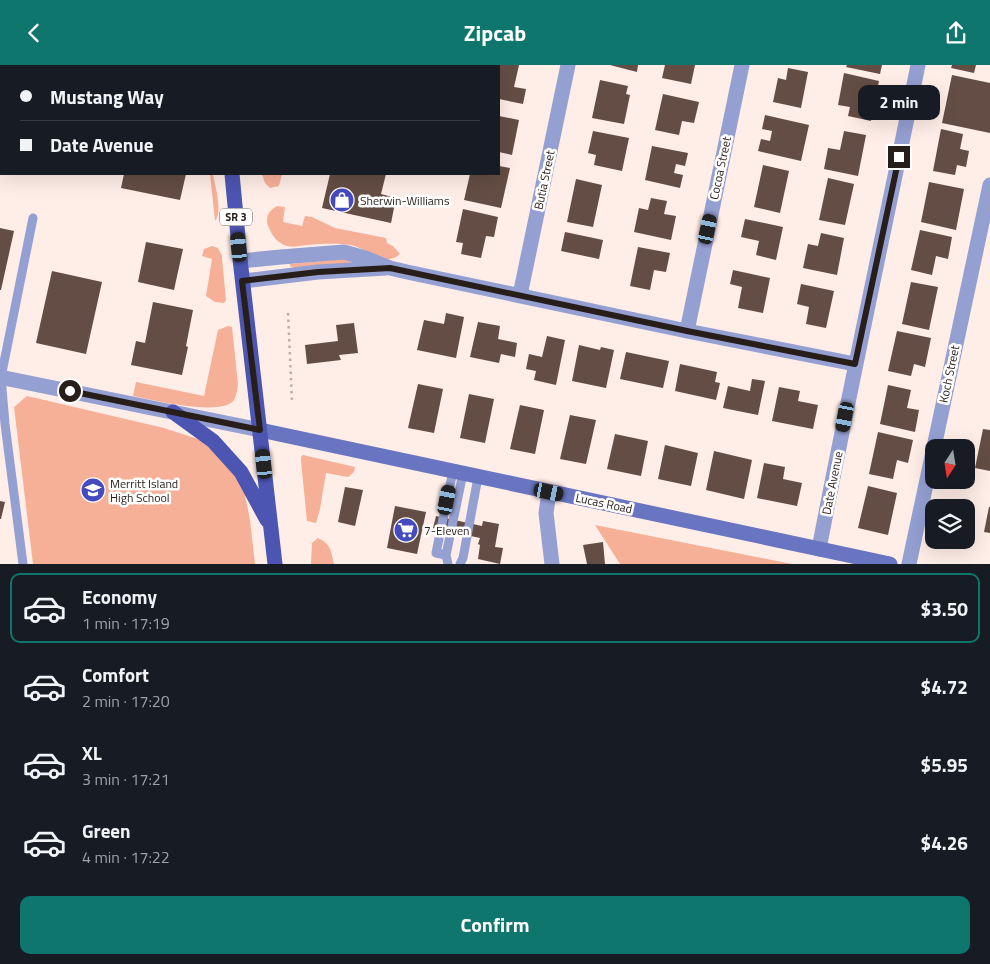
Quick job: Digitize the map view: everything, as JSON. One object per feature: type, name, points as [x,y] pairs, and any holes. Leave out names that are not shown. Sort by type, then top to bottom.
[{"type":"main road","name":"SR 3","points":[[232,175],[242,281],[275,564]]},
{"type":"main road","points":[[173,412],[213,441],[241,472],[271,528]]},
{"type":"street","name":"Butia Street","points":[[520,295],[568,65]]},
{"type":"street","name":"Cocoa Street","points":[[687,331],[742,65]]},
{"type":"street","name":"Date Avenue","points":[[819,549],[855,364],[918,65]]},
{"type":"street","name":"Koch Street","points":[[908,564],[990,185]]},
{"type":"street","points":[[240,261],[344,252],[365,257],[390,268],[687,331],[855,364]]},
{"type":"street","points":[[242,281],[318,272],[390,268]]},
{"type":"street","points":[[1,377],[260,430]]},
{"type":"street","name":"Lucas Road","points":[[260,430],[890,564]]},
{"type":"street","points":[[549,492],[546,513],[552,564]]},
{"type":"lane","points":[[23,564],[9,455],[3,426],[1,377],[32,218]]},
{"type":"lane","points":[[0,462],[9,455]]},
{"type":"lane","points":[[447,560],[436,553],[458,472]]},
{"type":"lane","points":[[460,564],[478,477]]},
{"type":"path","points":[[288,313],[292,401]]},
{"type":"shaded area","points":[[210,175],[213,175],[218,199],[218,212],[215,221]]},
{"type":"shaded area","points":[[262,175],[282,175],[279,186],[270,188],[265,183]]},
{"type":"shaded area","points":[[277,206],[285,207],[283,222],[302,226],[305,216],[312,217],[335,228],[386,238],[387,243],[393,246],[400,254],[394,258],[387,259],[350,245],[328,244],[293,247],[284,245],[273,236],[267,222],[271,210]]},
{"type":"shaded area","points":[[212,246],[218,248],[222,256],[226,300],[224,303],[215,302],[206,296],[212,259],[202,256],[204,249]]},
{"type":"shaded area","points":[[344,259],[365,263],[294,268],[290,266],[290,264]]},
{"type":"shaded area","points":[[228,326],[232,327],[238,384],[234,400],[227,405],[202,407],[170,404],[133,396],[136,382],[204,396],[218,330]]},
{"type":"shaded area","name":"Merritt Island High School","points":[[27,396],[164,428],[201,440],[231,465],[245,495],[255,564],[33,564],[14,407]]},
{"type":"shaded area","points":[[303,455],[355,467],[354,472],[348,477],[326,473],[316,523],[307,521],[301,461]]},
{"type":"shaded area","points":[[595,525],[792,564],[620,564]]},
{"type":"shaded area","points":[[318,538],[328,545],[334,564],[311,564],[312,543]]},
{"type":"building","points":[[500,65],[519,65],[514,87],[526,89],[523,104],[500,99]]},
{"type":"building","points":[[610,65],[638,65],[637,72]]},
{"type":"building","points":[[665,65],[695,65],[691,84],[662,78]]},
{"type":"building","points":[[847,65],[882,65],[880,74],[846,67]]},
{"type":"building","points":[[952,65],[976,65],[974,73],[951,68]]},
{"type":"building","points":[[788,68],[808,72],[801,108],[773,102],[778,78],[786,80]]},
{"type":"building","points":[[844,73],[879,81],[871,121],[848,116],[850,107],[838,105]]},
{"type":"building","points":[[952,75],[990,83],[990,133],[942,123]]},
{"type":"building","points":[[600,80],[628,86],[626,94],[630,95],[624,124],[592,118]]},
{"type":"building","points":[[663,94],[699,102],[694,123],[682,121],[679,135],[655,130]]},
{"type":"building","points":[[765,115],[809,125],[801,161],[758,151],[761,139],[770,141],[772,131],[762,129]]},
{"type":"building","points":[[500,116],[519,120],[512,155],[500,152]]},
{"type":"building","points":[[941,129],[963,134],[960,149],[969,151],[966,167],[957,165],[955,175],[933,171]]},
{"type":"building","points":[[593,131],[629,138],[622,171],[594,165],[596,155],[588,153]]},
{"type":"building","points":[[844,131],[866,135],[858,176],[824,169],[828,148],[840,150]]},
{"type":"building","points":[[652,146],[688,153],[685,166],[676,164],[674,173],[683,175],[680,188],[645,180]]},
{"type":"building","points":[[763,165],[789,171],[780,213],[754,207]]},
{"type":"building","points":[[500,166],[510,168],[501,208],[464,200],[470,175],[500,175]]},
{"type":"building","points":[[124,175],[186,175],[180,200],[121,188]]},
{"type":"building","points":[[330,175],[386,175],[381,194],[396,198],[391,223],[322,208]]},
{"type":"building","points":[[828,178],[854,184],[845,225],[819,220]]},
{"type":"building","points":[[576,179],[602,185],[593,227],[567,222]]},
{"type":"building","points":[[929,182],[964,189],[956,230],[921,222]]},
{"type":"building","points":[[651,198],[667,201],[664,214],[676,216],[671,240],[634,232],[639,208],[648,210]]},
{"type":"building","points":[[463,209],[498,217],[494,237],[486,236],[481,258],[461,254],[463,243],[456,242]]},
{"type":"building","points":[[745,219],[783,227],[776,260],[756,255],[759,241],[741,237]]},
{"type":"building","points":[[0,228],[14,231],[1,290],[0,290]]},
{"type":"building","points":[[920,230],[952,237],[948,259],[936,256],[932,275],[911,270]]},
{"type":"building","points":[[565,232],[603,240],[599,259],[561,251]]},
{"type":"building","points":[[821,233],[844,238],[837,275],[803,268],[808,244],[818,246]]},
{"type":"building","points":[[146,242],[183,249],[174,290],[138,282]]},
{"type":"building","points":[[638,247],[670,253],[666,272],[654,270],[650,290],[630,286]]},
{"type":"building","points":[[733,270],[770,278],[763,313],[738,308],[742,287],[730,284]]},
{"type":"building","points":[[52,271],[102,282],[86,354],[36,343]]},
{"type":"building","points":[[911,282],[938,287],[929,330],[902,324]]},
{"type":"building","points":[[801,284],[834,291],[826,328],[806,324],[809,307],[797,304]]},
{"type":"building","points":[[153,302],[193,310],[182,375],[131,365],[136,341],[145,343]]},
{"type":"building","points":[[446,313],[464,317],[456,358],[417,350],[424,320],[444,324]]},
{"type":"building","points":[[478,322],[500,326],[498,339],[517,343],[515,357],[501,354],[499,363],[470,357]]},
{"type":"building","points":[[354,323],[358,353],[339,355],[341,360],[307,364],[305,345],[338,341],[336,325]]},
{"type":"building","points":[[897,331],[931,338],[925,367],[914,364],[911,376],[888,371]]},
{"type":"building","points":[[547,336],[565,340],[556,385],[534,380],[536,371],[526,369],[529,354],[542,357]]},
{"type":"building","points":[[579,345],[600,350],[601,347],[614,350],[606,388],[572,381]]},
{"type":"building","points":[[626,352],[669,361],[663,388],[620,379]]},
{"type":"building","points":[[680,364],[717,372],[715,382],[720,383],[716,400],[675,391]]},
{"type":"building","points":[[752,379],[765,381],[758,415],[723,408],[728,386],[750,391]]},
{"type":"building","points":[[418,384],[443,389],[434,433],[408,428]]},
{"type":"building","points":[[888,385],[911,390],[907,408],[919,410],[915,432],[880,424]]},
{"type":"building","points":[[779,387],[800,391],[798,401],[818,405],[813,429],[772,421]]},
{"type":"building","points":[[469,394],[494,399],[485,443],[460,438]]},
{"type":"building","points":[[520,405],[544,410],[535,454],[510,449]]},
{"type":"building","points":[[570,415],[596,420],[586,464],[560,459]]},
{"type":"building","points":[[983,429],[990,430],[990,471],[975,468]]},
{"type":"building","points":[[878,432],[913,440],[908,463],[897,460],[893,479],[869,474]]},
{"type":"building","points":[[615,434],[648,441],[641,476],[607,469]]},
{"type":"building","points":[[665,445],[698,453],[691,486],[658,479]]},
{"type":"building","points":[[714,451],[752,460],[744,499],[706,490]]},
{"type":"building","points":[[764,463],[785,467],[783,479],[802,483],[797,506],[757,498]]},
{"type":"building","points":[[868,486],[897,493],[888,535],[858,528]]},
{"type":"building","points":[[345,487],[363,490],[355,526],[338,522]]},
{"type":"building","points":[[0,501],[5,502],[1,519],[0,519]]},
{"type":"building","name":"7-Eleven","points":[[395,506],[426,512],[417,554],[387,548]]},
{"type":"building","points":[[990,507],[990,533],[984,532]]},
{"type":"building","points":[[436,516],[482,526],[483,521],[499,524],[495,547],[503,548],[500,564],[478,559],[480,538],[433,528]]},
{"type":"building","points":[[603,542],[605,564],[587,564],[583,545]]},
{"type":"place","name":"Sherwin-Williams","points":[[342,200]]},
{"type":"place","name":"Merritt Island High School","points":[[93,490]]},
{"type":"place","name":"7-Eleven","points":[[406,530]]},
{"type":"route","points":[[70,391],[260,430],[242,281],[318,272],[390,268],[687,331],[855,364],[899,157]]}]
